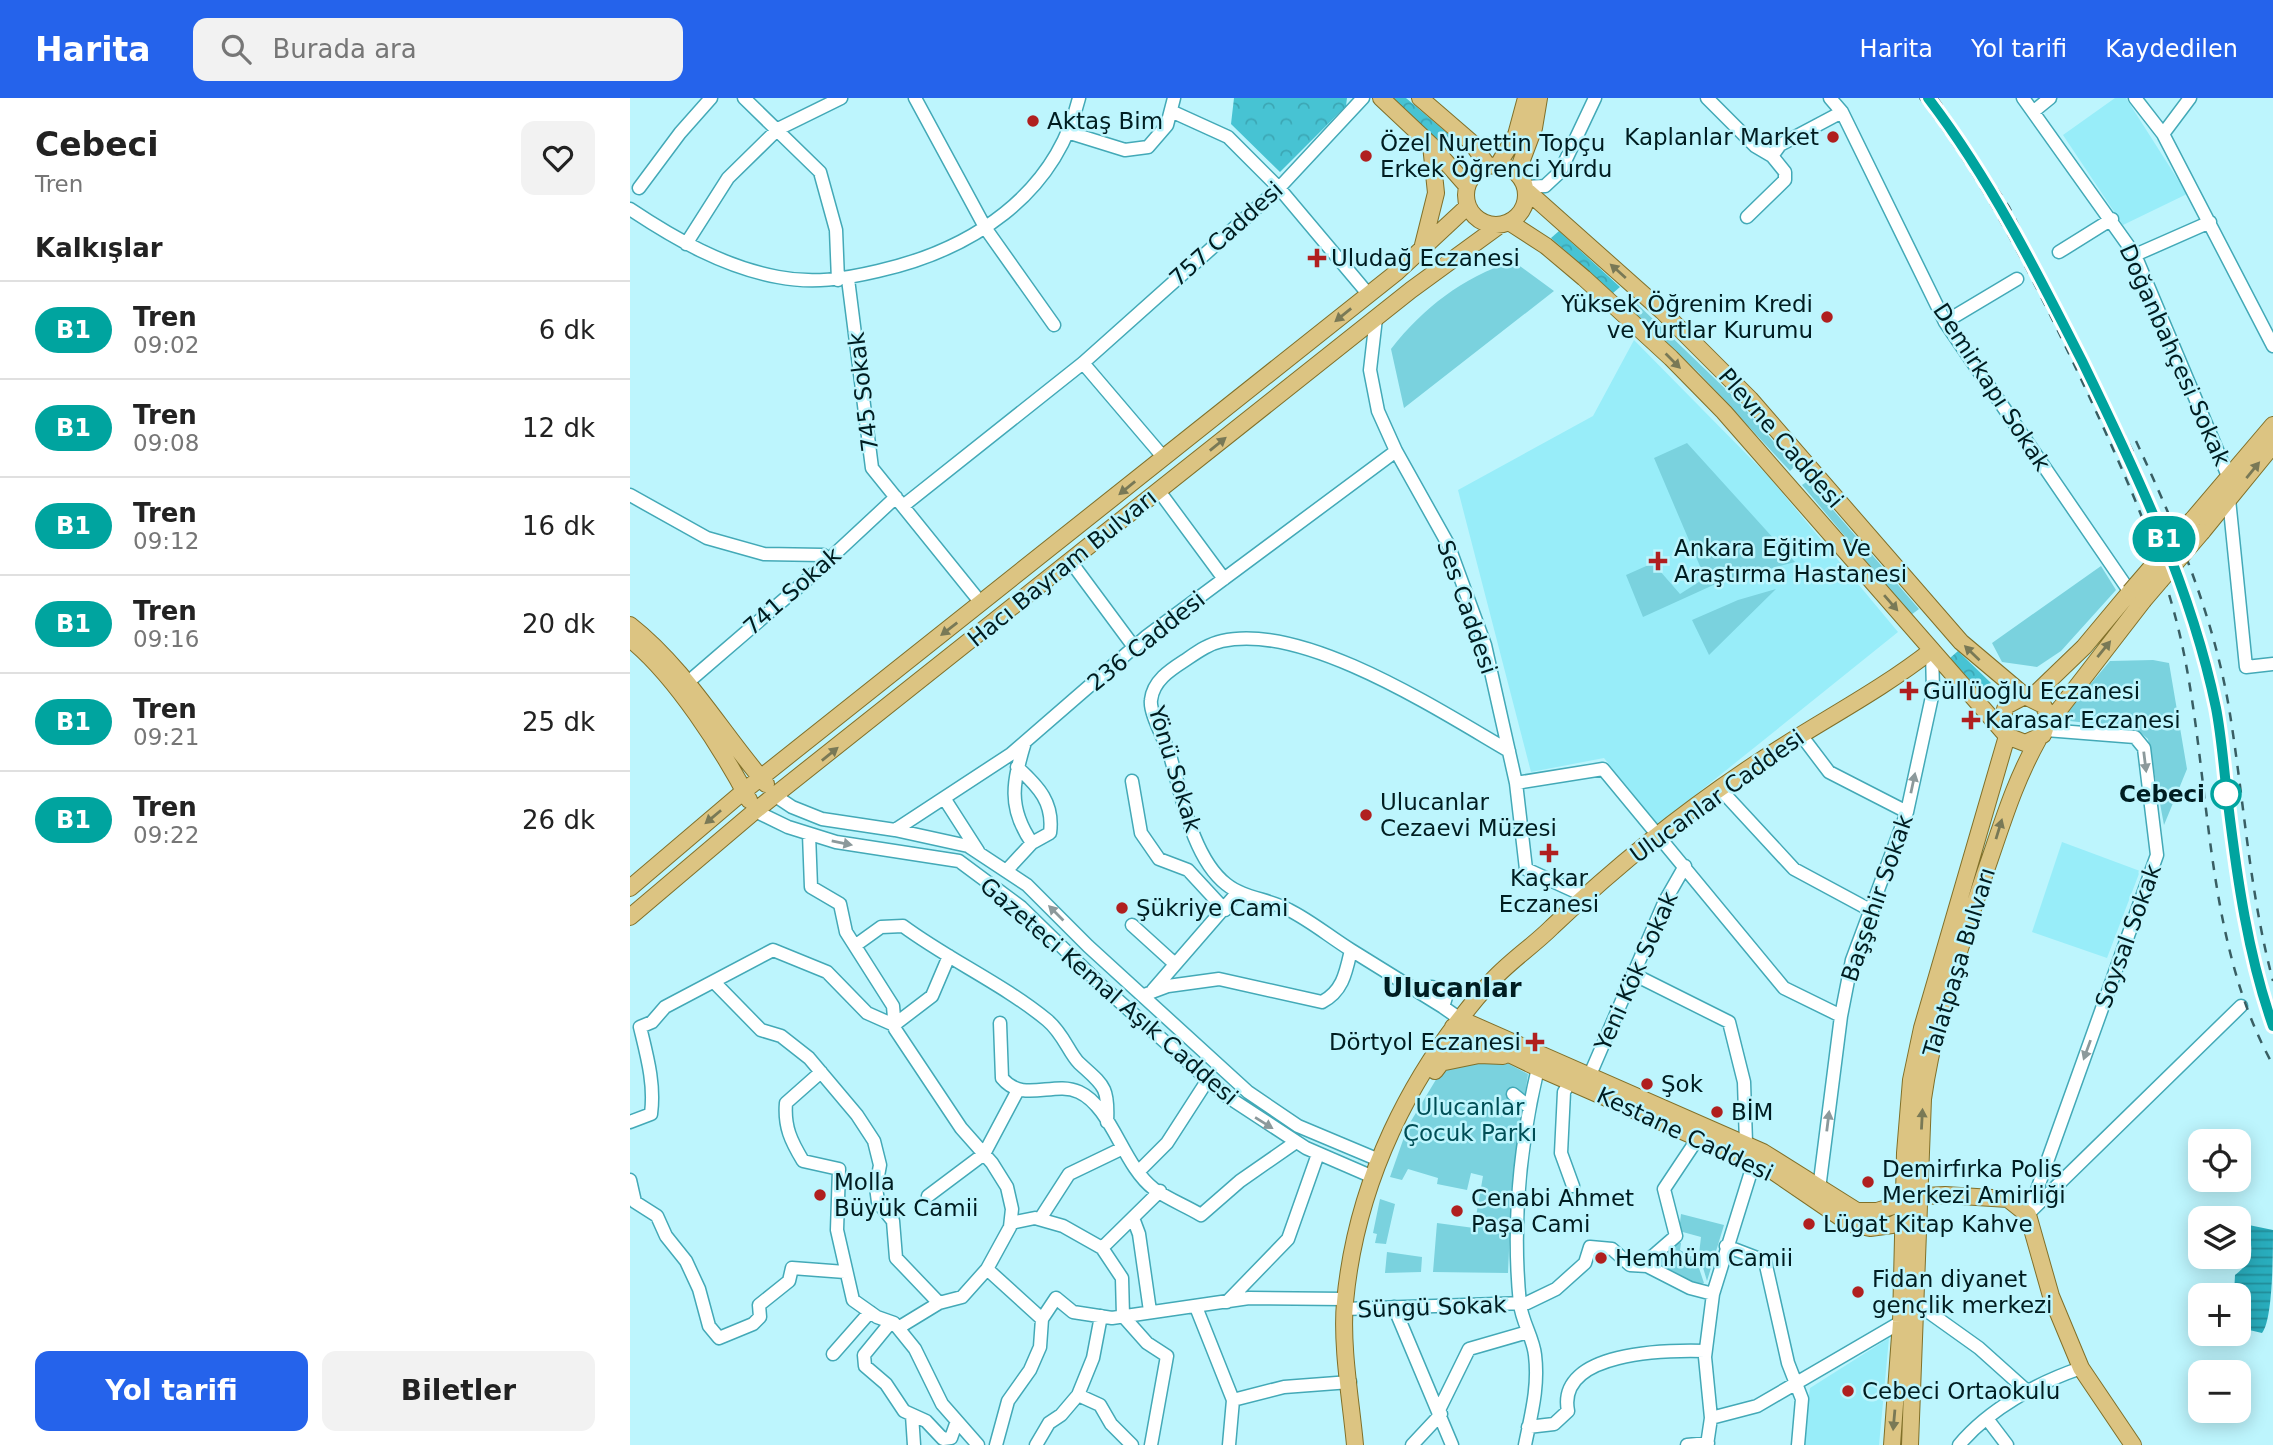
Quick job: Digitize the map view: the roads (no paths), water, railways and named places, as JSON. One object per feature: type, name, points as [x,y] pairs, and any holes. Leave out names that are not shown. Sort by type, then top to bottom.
[{"type":"main road","points":[[1381,98],[1431,145],[1467,186],[1468,206]]},
{"type":"main road","name":"Plevne Caddesi","points":[[1420,98],[1493,165],[1522,183],[1700,347],[1750,399],[1952,633],[1981,662],[2029,697]]},
{"type":"main road","points":[[1467,186],[1479,170],[1493,165],[1516,135],[1526,98]]},
{"type":"main road","points":[[1504,224],[1523,209],[1522,183],[1539,98]]},
{"type":"main road","points":[[1423,246],[1436,193],[1431,145]]},
{"type":"main road","name":"Plevne Caddesi","points":[[1468,206],[1481,221],[1504,224],[1556,254],[1671,358],[1771,465],[2006,733]]},
{"type":"main road","name":"Hacı Bayram Bulvarı","points":[[630,888],[744,791],[1369,295],[1468,206]]},
{"type":"main road","name":"Hacı Bayram Bulvarı","points":[[630,918],[755,811],[777,797],[1376,318],[1504,224]]},
{"type":"main road","name":"Talatpaşa Bulvarı","points":[[1892,1445],[1911,1209],[1923,1099],[1937,1026],[2011,792],[2044,731],[2137,597],[2198,525],[2228,476],[2273,425]]},
{"type":"main road","name":"Talatpaşa Bulvarı","points":[[2198,525],[2230,499],[2273,445]]},
{"type":"main road","name":"Talatpaşa Bulvarı","points":[[1910,1445],[1916,1303],[1909,1101],[1915,1057],[2006,733],[2002,720],[2006,706],[2029,697],[2137,597]]},
{"type":"main road","points":[[630,625],[656,647],[687,683],[738,753],[777,797]]},
{"type":"main road","points":[[630,639],[659,668],[693,712],[755,811]]},
{"type":"main road","name":"Ulucanlar Caddesi","points":[[1401,1110],[1440,1063],[1489,984],[1585,896],[1720,789],[1932,650]]},
{"type":"main road","points":[[2006,733],[2025,743],[2044,731],[2043,705],[2029,697]]},
{"type":"main road","name":"Ulucanlar Caddesi","points":[[1355,1445],[1345,1304],[1356,1239],[1373,1177],[1401,1110],[1412,1088],[1462,1026]]},
{"type":"main road","name":"Kestane Caddesi","points":[[1462,1026],[1516,1058],[1754,1162],[1850,1224],[1870,1228],[1892,1225],[1911,1209]]},
{"type":"main road","name":"Kestane Caddesi","points":[[1462,1026],[1746,1143],[1857,1210],[1911,1209]]},
{"type":"main road","points":[[1440,1063],[1479,1055],[1516,1058]]},
{"type":"main road","points":[[1911,1209],[1945,1195],[2008,1199],[2028,1215],[2051,1296],[2081,1368],[2133,1445]]},
{"type":"street","points":[[639,188],[680,133],[711,98]]},
{"type":"street","name":"745 Sokak","points":[[744,98],[820,172],[836,230],[872,468],[981,603]]},
{"type":"street","points":[[686,244],[728,178],[778,129],[841,98]]},
{"type":"street","points":[[915,98],[986,229],[1054,326]]},
{"type":"street","points":[[630,209],[686,244],[776,277],[843,280],[909,265],[948,249],[986,229],[1007,214],[1035,184],[1067,132],[1079,98]]},
{"type":"street","points":[[1067,132],[1136,150],[1155,142],[1173,112],[1174,98]]},
{"type":"street","name":"757 Caddesi","points":[[899,502],[1083,363],[1279,188],[1363,98]]},
{"type":"street","points":[[1522,183],[1545,186],[1560,172],[1595,98]]},
{"type":"street","points":[[1707,98],[1755,146],[1772,156],[1785,172],[1785,180],[1747,217]]},
{"type":"street","name":"Demirkapı Sokak","points":[[1830,98],[1842,112],[1945,322],[2137,597]]},
{"type":"street","name":"Doğanbahçesi Sokak","points":[[2024,98],[2135,255],[2228,476]]},
{"type":"street","points":[[2034,111],[2050,98]]},
{"type":"street","points":[[2135,98],[2163,134],[2273,346]]},
{"type":"street","points":[[2163,134],[2190,98]]},
{"type":"street","points":[[1173,112],[1227,137],[1279,188],[1369,295]]},
{"type":"street","points":[[1772,156],[1780,145],[1842,112]]},
{"type":"street","points":[[2059,252],[2112,219]]},
{"type":"street","points":[[2135,255],[2210,222]]},
{"type":"street","points":[[1945,322],[2017,279]]},
{"type":"street","name":"Ses Caddesi","points":[[1376,318],[1370,370],[1378,411],[1396,451],[1448,544],[1485,645],[1516,783],[1526,869],[1585,896]]},
{"type":"street","points":[[1083,363],[1164,458]]},
{"type":"street","name":"236 Caddesi","points":[[895,830],[1025,742],[1134,647],[1396,451]]},
{"type":"street","points":[[1159,491],[1224,579]]},
{"type":"street","points":[[630,495],[707,538],[764,554],[823,555]]},
{"type":"street","points":[[2230,499],[2246,667],[2273,664]]},
{"type":"street","name":"741 Sokak","points":[[687,683],[899,502]]},
{"type":"street","points":[[1071,562],[1134,647]]},
{"type":"street","name":"Yönü Sokak","points":[[1462,1026],[1443,1007],[1289,909],[1238,892],[1216,875],[1191,830],[1166,741],[1150,702],[1154,688],[1167,673],[1214,643],[1239,639],[1261,640],[1333,658],[1385,680],[1509,751]]},
{"type":"street","name":"Başşehir Sokak","points":[[1819,1189],[1841,1016],[1852,960],[1907,812],[1933,692],[1932,650]]},
{"type":"street","name":"Soysal Sokak","points":[[2028,1215],[2157,855],[2144,748],[2135,737],[2044,731]]},
{"type":"street","points":[[1801,735],[1829,772],[1907,812]]},
{"type":"street","points":[[1025,742],[1012,793],[1023,830],[1032,843]]},
{"type":"street","points":[[1006,871],[1032,843],[1050,833],[1052,818],[1048,802],[1017,767]]},
{"type":"street","points":[[1516,783],[1603,769],[1784,988],[1841,1016]]},
{"type":"street","points":[[1132,781],[1141,834],[1160,859],[1188,870],[1225,910]]},
{"type":"street","points":[[1720,789],[1794,869],[1872,911]]},
{"type":"street","name":"Gazeteci Kemal Aşık Caddesi","points":[[777,797],[792,807],[822,819],[895,830],[968,846],[1027,885],[1088,946],[1147,994],[1248,1092],[1298,1126],[1379,1160]]},
{"type":"street","points":[[944,798],[980,854]]},
{"type":"street","name":"Gazeteci Kemal Aşık Caddesi","points":[[755,811],[809,834],[836,842],[959,861],[1021,907],[1102,986],[1207,1081],[1255,1118],[1318,1154],[1373,1177]]},
{"type":"street","points":[[809,834],[811,887],[840,904],[846,932],[893,1006],[894,1025],[961,1128],[984,1154],[1007,1187],[1012,1209],[1011,1223],[987,1269],[962,1297],[939,1303],[894,1325],[864,1355],[865,1366],[886,1384],[904,1411],[926,1421],[943,1439],[951,1438],[957,1421]]},
{"type":"street","name":"Yeni Kök Sokak","points":[[1589,1077],[1665,901],[1685,866]]},
{"type":"street","points":[[1147,994],[1225,910],[1238,892]]},
{"type":"street","points":[[1132,925],[1175,964]]},
{"type":"street","points":[[856,944],[881,927],[903,926],[1049,1021],[1069,1044],[1078,1062],[1092,1071],[1103,1085],[1108,1102],[1107,1122]]},
{"type":"street","points":[[630,1122],[651,1114],[652,1107],[651,1074],[640,1027],[652,1022],[665,1007],[773,950],[827,972],[867,1013],[894,1025]]},
{"type":"street","points":[[1147,994],[1195,980],[1219,979],[1322,1002],[1332,996],[1341,985],[1351,950]]},
{"type":"street","points":[[894,1025],[932,996],[939,986],[949,956]]},
{"type":"street","points":[[1633,974],[1730,1022],[1744,1082],[1746,1143]]},
{"type":"street","points":[[714,982],[761,1030],[781,1036],[821,1072],[874,1141],[880,1165],[876,1187],[878,1202],[888,1210],[893,1221],[896,1258],[939,1303]]},
{"type":"street","points":[[2028,1215],[2241,1006]]},
{"type":"street","points":[[1000,1023],[1002,1078],[1018,1090],[1077,1091],[1098,1106],[1121,1149],[1153,1188],[1201,1215],[1240,1181],[1296,1142]]},
{"type":"street","points":[[1525,1445],[1536,1387],[1535,1353],[1520,1304],[1517,1213],[1529,1107],[1538,1068]]},
{"type":"street","points":[[821,1072],[786,1103],[785,1122],[790,1141],[803,1161],[839,1169],[837,1230],[853,1300],[894,1325],[915,1349],[942,1404],[978,1445]]},
{"type":"street","points":[[1140,1170],[1167,1143],[1207,1081]]},
{"type":"street","points":[[1570,1082],[1564,1093],[1561,1153],[1573,1186]]},
{"type":"street","points":[[928,1196],[984,1154],[1018,1090]]},
{"type":"street","points":[[1513,1094],[1529,1107]]},
{"type":"street","points":[[1647,1266],[1653,1255],[1676,1237],[1664,1189],[1698,1138]]},
{"type":"street","points":[[1040,1219],[1069,1174],[1121,1149]]},
{"type":"street","points":[[1226,1302],[1288,1239],[1318,1154]]},
{"type":"street","points":[[1687,1445],[1707,1444],[1711,1418],[1705,1351],[1713,1294],[1754,1162]]},
{"type":"street","points":[[630,1180],[635,1202],[657,1216],[666,1236],[686,1261],[699,1289],[709,1326],[719,1338],[753,1324],[760,1317],[760,1305],[789,1281],[792,1268],[845,1272]]},
{"type":"street","points":[[1102,1248],[1160,1191]]},
{"type":"street","points":[[1133,1218],[1141,1247],[1150,1311]]},
{"type":"street","points":[[1011,1223],[1040,1219],[1063,1226],[1102,1248],[1122,1278],[1124,1316],[1147,1343],[1167,1356],[1151,1445]]},
{"type":"street","points":[[1727,1246],[1765,1261],[1795,1386],[1802,1399],[1798,1445]]},
{"type":"street","points":[[1520,1304],[1556,1289],[1585,1263],[1590,1247],[1612,1249],[1630,1265],[1647,1266],[1690,1288],[1713,1294]]},
{"type":"street","points":[[987,1269],[1042,1319],[1040,1347],[1030,1370],[1008,1401],[996,1445]]},
{"type":"street","name":"Süngü Sokak","points":[[1042,1319],[1056,1298],[1073,1312],[1101,1316],[1124,1316],[1249,1298],[1394,1307],[1520,1304]]},
{"type":"street","points":[[1916,1303],[1979,1348],[2027,1391]]},
{"type":"street","points":[[1196,1307],[1233,1400],[1229,1445]]},
{"type":"street","points":[[1394,1307],[1452,1445]]},
{"type":"street","points":[[833,1354],[870,1312]]},
{"type":"street","points":[[1036,1445],[1049,1423],[1073,1404],[1078,1395],[1093,1358],[1101,1316]]},
{"type":"street","points":[[1711,1418],[1757,1406],[1901,1322]]},
{"type":"street","points":[[1412,1445],[1440,1412],[1469,1349],[1528,1332]]},
{"type":"street","points":[[1528,1427],[1554,1424],[1568,1411],[1567,1390],[1573,1380],[1598,1363],[1647,1352],[1705,1351]]},
{"type":"street","points":[[1959,1445],[2027,1391],[2081,1368]]},
{"type":"street","points":[[1233,1400],[1284,1387],[1350,1382]]},
{"type":"street","points":[[1078,1395],[1100,1405],[1111,1424],[1132,1445]]},
{"type":"street","points":[[912,1415],[914,1445]]},
{"type":"street","points":[[1988,1420],[2007,1445]]},
{"type":"railway","points":[[1920,98],[1969,168],[2033,280],[2103,427],[2156,555],[2184,654],[2222,916],[2234,968],[2251,1018],[2273,1065]]},
{"type":"railway","points":[[1937,98],[2009,207],[2135,456]]},
{"type":"railway","points":[[2136,441],[2192,572],[2222,673],[2252,879],[2273,981]]},
{"type":"railway","points":[[2123,446],[2166,543],[2201,643],[2216,712],[2244,910],[2261,988],[2273,1026]]},
{"type":"train","name":"B1","points":[[1928,98],[2003,211],[2055,307],[2153,512],[2184,591],[2216,709],[2243,898],[2257,971],[2273,1026]]},
{"type":"place","name":"Aktaş Bim","points":[[1033,121]]},
{"type":"place","name":"Kaplanlar Market","points":[[1833,137]]},
{"type":"place","name":"Özel Nurettin Topçu Erkek Öğrenci Yurdu","points":[[1366,156]]},
{"type":"place","name":"Uludağ Eczanesi","points":[[1317,258]]},
{"type":"place","name":"Yüksek Öğrenim Kredi ve Yurtlar Kurumu","points":[[1827,317]]},
{"type":"place","name":"Ankara Eğitim Ve Araştırma Hastanesi","points":[[1658,561]]},
{"type":"place","name":"Güllüoğlu Eczanesi","points":[[1909,691]]},
{"type":"place","name":"Karasar Eczanesi","points":[[1971,720]]},
{"type":"place","name":"Cebeci","points":[[2226,794]]},
{"type":"place","name":"Ulucanlar Cezaevi Müzesi","points":[[1366,815]]},
{"type":"place","name":"Kaçkar Eczanesi","points":[[1549,853]]},
{"type":"place","name":"Şükriye Cami","points":[[1122,908]]},
{"type":"place","name":"Dörtyol Eczanesi","points":[[1535,1042]]},
{"type":"place","name":"Şok","points":[[1647,1084]]},
{"type":"place","name":"BİM","points":[[1717,1112]]},
{"type":"place","name":"Demirfırka Polis Merkezi Amirliği","points":[[1868,1182]]},
{"type":"place","name":"Molla Büyük Camii","points":[[820,1195]]},
{"type":"place","name":"Cenabi Ahmet Paşa Cami","points":[[1457,1211]]},
{"type":"place","name":"Lügat Kitap Kahve","points":[[1809,1224]]},
{"type":"place","name":"Hemhüm Camii","points":[[1601,1258]]},
{"type":"place","name":"Fidan diyanet gençlik merkezi","points":[[1858,1292]]},
{"type":"place","name":"Cebeci Ortaokulu","points":[[1848,1391]]},
{"type":"district","name":"Ulucanlar","points":[[1452,988]]},
{"type":"park label","name":"Ulucanlar Çocuk Parkı","points":[[1470,1120]]}]
